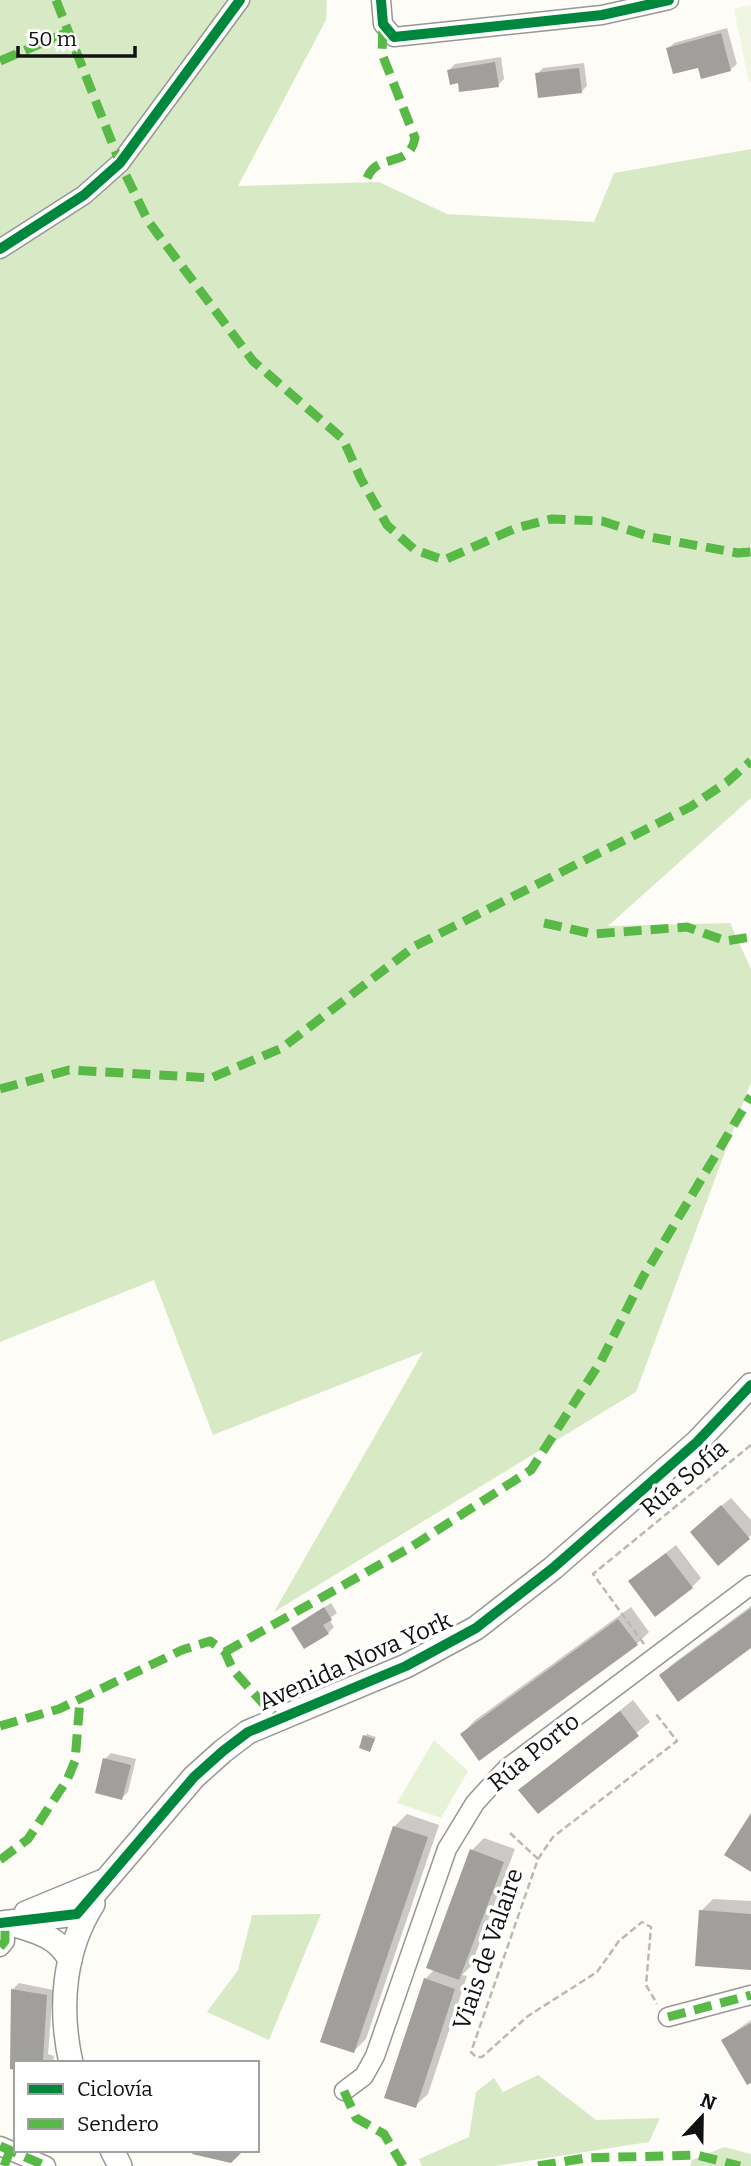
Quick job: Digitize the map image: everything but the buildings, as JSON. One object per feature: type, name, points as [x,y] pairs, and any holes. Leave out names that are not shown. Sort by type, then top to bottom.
[{"type":"street","points":[[0,249],[84,195],[120,163],[240,0]]},
{"type":"street","points":[[381,0],[383,24],[394,37],[669,0]]},
{"type":"street","name":"Avenida Nova York","points":[[2,1923],[110,1878],[177,1797],[223,1751],[248,1732],[406,1667],[476,1628],[553,1568],[697,1442],[751,1385]]},
{"type":"street","name":"Rúa Porto","points":[[344,2091],[364,2076],[375,2056],[447,1849],[475,1802],[506,1769],[751,1585]]},
{"type":"street","points":[[71,2061],[64,2033],[69,1960],[80,1918],[110,1878]]},
{"type":"street","points":[[50,1904],[70,1908],[80,1918]]},
{"type":"street","points":[[2,1923],[80,1918]]},
{"type":"street","points":[[0,1947],[5,1941],[2,1923]]},
{"type":"street","points":[[2,1923],[35,1931],[62,1945],[69,1960]]},
{"type":"street","points":[[667,2017],[751,1995]]},
{"type":"street","points":[[5,2154],[46,2166]]},
{"type":"green space","points":[[0,0],[327,0],[326,20],[238,186],[379,182],[447,214],[594,222],[614,173],[751,149],[751,798],[608,926],[730,923],[751,969],[751,1082],[636,1392],[274,1612],[423,1352],[213,1435],[154,1280],[0,1342]]},
{"type":"green space","points":[[751,5],[751,82],[749,83],[734,9]]},
{"type":"green space","points":[[434,1740],[468,1771],[441,1818],[397,1803]]},
{"type":"green space","points":[[321,1914],[269,2040],[207,2012],[238,1970],[252,1915]]},
{"type":"green space","points":[[538,2075],[596,2120],[660,2118],[649,2142],[495,2166],[422,2166],[419,2159],[469,2137],[476,2092],[494,2078],[503,2092]]},
{"type":"green space","points":[[724,2147],[751,2154],[751,2166],[690,2166],[692,2160]]},
{"type":"marked path","points":[[56,0],[120,163],[148,221],[253,361],[343,439],[361,479],[387,525],[415,550],[444,560],[516,528],[551,519],[602,521],[650,537],[738,553],[751,552]]},
{"type":"marked path","points":[[367,178],[378,165],[407,154],[415,138],[382,54],[383,24]]},
{"type":"marked path","points":[[0,61],[68,32]]},
{"type":"marked path","points":[[0,1089],[69,1070],[211,1078],[282,1048],[415,946],[690,807],[727,782],[751,761]]},
{"type":"marked path","points":[[544,923],[593,934],[687,927],[726,941],[751,937]]},
{"type":"marked path","points":[[225,1652],[411,1547],[531,1470],[601,1361],[643,1277],[751,1096]]},
{"type":"marked path","points":[[0,1726],[59,1709],[182,1650],[210,1641],[225,1652],[233,1670],[277,1719]]},
{"type":"marked path","points":[[0,1860],[28,1839],[67,1780],[75,1761],[80,1700]]},
{"type":"marked path","points":[[0,1947],[5,1941],[5,1922]]},
{"type":"marked path","points":[[668,2017],[751,1995]]},
{"type":"marked path","points":[[344,2091],[356,2118],[384,2134],[403,2166]]},
{"type":"marked path","points":[[0,2146],[46,2166]]},
{"type":"marked path","points":[[4,2166],[10,2151]]},
{"type":"marked path","points":[[538,2166],[585,2158],[697,2155],[740,2166]]},
{"type":"cycle path","points":[[0,249],[84,195],[120,163],[240,0]]},
{"type":"cycle path","points":[[381,0],[383,24],[394,37],[602,15],[669,0]]},
{"type":"cycle path","name":"Rúa Sofía","points":[[0,1923],[77,1914],[194,1777],[223,1751],[248,1732],[406,1666],[476,1628],[553,1568],[697,1442],[751,1385]]}]
